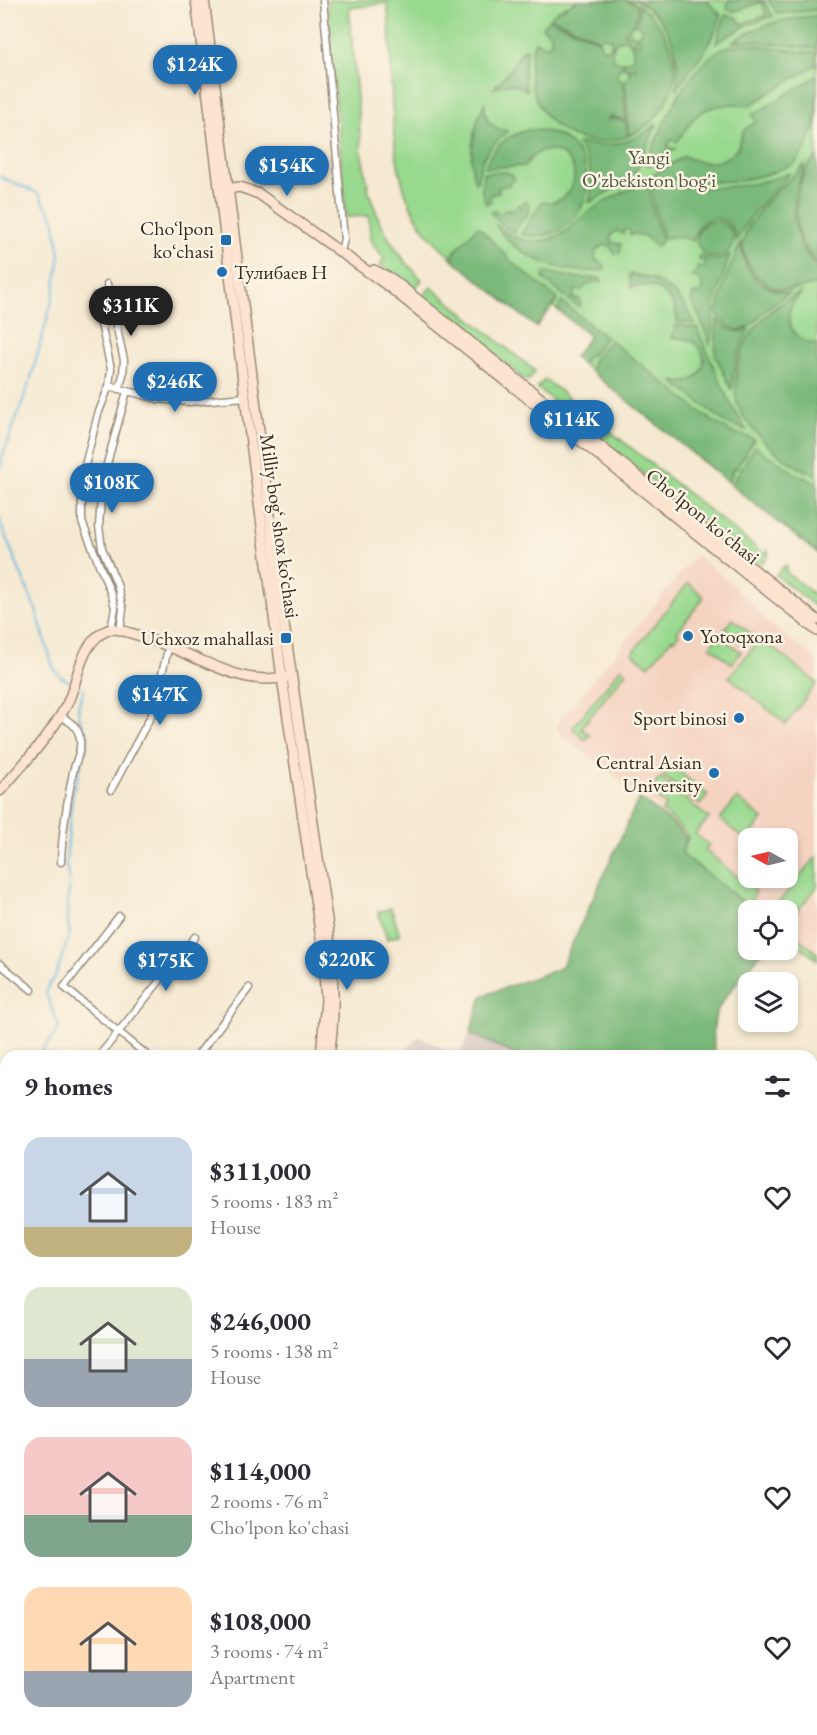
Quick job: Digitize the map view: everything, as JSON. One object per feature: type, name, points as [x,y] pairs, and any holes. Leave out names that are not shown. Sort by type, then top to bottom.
[{"type":"main road","name":"Milliy bog‘ shox ko‘chasi","points":[[196,0],[224,189],[324,964],[326,1000],[322,1050]]},
{"type":"main road","name":"Milliy bog‘ shox ko‘chasi","points":[[204,0],[245,397],[261,484]]},
{"type":"main road","name":"Cho'lpon ko'chasi","points":[[224,189],[245,188],[259,194],[388,286],[817,631]]},
{"type":"main road","name":"Cho'lpon ko'chasi","points":[[341,251],[392,279],[817,620]]},
{"type":"main road","points":[[0,791],[37,748],[60,716],[68,702],[86,653],[98,636],[115,630],[169,645],[237,675],[269,679],[287,677]]},
{"type":"main road","name":"Milliy bog‘ shox ko‘chasi","points":[[287,677],[331,949],[334,1003],[330,1050]]},
{"type":"street","points":[[323,0],[344,239],[341,251]]},
{"type":"street","points":[[107,284],[124,360],[123,390],[105,471],[99,526],[102,548],[117,584],[123,609],[115,630]]},
{"type":"street","points":[[95,296],[111,369],[109,386],[98,414],[82,477],[82,522],[112,596],[115,608],[115,630]]},
{"type":"street","points":[[109,386],[158,399],[188,402],[245,397]]},
{"type":"street","points":[[111,790],[152,714],[169,645]]},
{"type":"street","points":[[60,716],[74,724],[80,739],[68,799],[61,862]]},
{"type":"street","points":[[119,916],[64,987],[140,1050]]},
{"type":"street","points":[[104,1050],[195,937]]},
{"type":"street","points":[[0,964],[32,990]]},
{"type":"street","points":[[202,1050],[249,988]]},
{"type":"shaded area","name":"Central Asian University","points":[[696,555],[735,587],[734,589],[753,603],[765,621],[817,660],[817,960],[798,945],[798,900],[741,900],[682,854],[688,837],[673,820],[561,735],[557,729],[558,723]]},
{"type":"shaded area","points":[[470,1033],[505,1050],[462,1050]]},
{"type":"shaded area","points":[[419,1037],[448,1050],[405,1050]]},
{"type":"green space","name":"Yangi O'zbekiston bog'i","points":[[327,0],[817,0],[817,553],[574,357],[590,336],[552,306],[536,327],[446,252],[425,230],[411,206],[401,180],[396,151],[387,3],[349,8],[362,156],[369,192],[379,220],[404,260],[422,280],[414,289],[411,289],[380,265],[384,259],[370,240],[369,216],[346,217]]},
{"type":"green space","points":[[578,0],[626,0],[638,5],[635,24],[630,26],[629,31],[624,32],[625,35],[630,33],[636,37],[636,41],[631,44],[626,39],[620,40],[614,45],[611,44],[612,39],[602,37],[599,39],[550,17]]},
{"type":"green space","points":[[636,0],[706,0],[721,15],[708,46],[676,90],[677,63],[671,38],[658,17]]},
{"type":"green space","points":[[728,0],[763,0],[773,16],[745,26],[716,43],[725,15],[738,18],[741,24],[766,15],[762,2],[734,12],[727,9]]},
{"type":"green space","points":[[768,0],[817,0],[817,10],[778,14]]},
{"type":"green space","points":[[640,6],[656,21],[667,38],[673,56],[674,75],[670,93],[662,110],[648,124],[629,136],[625,81],[630,70],[636,67],[633,65],[629,69],[624,67],[624,62],[631,60],[634,55],[632,46],[641,42],[637,36],[642,28],[637,24]]},
{"type":"green space","points":[[817,16],[817,48],[753,41],[732,42],[773,23]]},
{"type":"green space","points":[[549,19],[600,41],[600,46],[604,48],[614,47],[613,58],[622,62],[622,68],[618,70],[617,77],[623,80],[626,120],[609,116],[608,120],[610,121],[611,118],[626,122],[627,137],[600,142],[573,136],[559,128],[538,104],[530,73],[531,57],[535,41],[545,46],[551,43],[551,34],[542,27]]},
{"type":"green space","points":[[742,44],[817,52],[817,64],[749,106],[734,104],[703,111],[693,119],[677,142],[670,140],[668,147],[675,149],[647,165],[650,152],[668,114],[690,79],[708,58],[719,50]]},
{"type":"green space","points":[[524,49],[527,50],[524,67],[527,91],[511,84],[493,89],[510,70]]},
{"type":"green space","points":[[817,76],[816,125],[806,148],[794,164],[769,174],[739,181],[701,182],[655,178],[655,174],[684,156],[705,162],[726,158],[737,148],[744,130],[756,122],[752,115]]},
{"type":"green space","points":[[485,102],[485,113],[489,122],[507,133],[494,143],[486,154],[477,182],[475,182],[472,163],[473,141]]},
{"type":"green space","points":[[657,123],[637,169],[622,184],[589,203],[591,187],[589,165],[577,144],[621,143],[640,136]]},
{"type":"green space","points":[[527,130],[555,134],[574,147],[584,166],[587,187],[581,208],[568,225],[548,235],[521,234],[542,202],[564,197],[570,189],[574,180],[574,171],[570,162],[563,155],[543,151],[530,159],[525,166],[485,168],[491,154],[501,143]]},
{"type":"green space","points":[[817,157],[817,264],[801,240],[797,208],[804,173]]},
{"type":"green space","points":[[805,165],[795,195],[794,221],[801,246],[817,268],[817,284],[794,289],[780,289],[763,282],[750,268],[743,250],[743,241],[751,223],[763,206]]},
{"type":"green space","points":[[507,172],[515,180],[509,185],[498,188],[499,192],[489,196],[491,201],[486,204],[482,192],[483,173]]},
{"type":"green space","points":[[790,173],[754,212],[736,241],[734,231],[729,224],[723,219],[716,218],[702,223],[694,241],[676,237],[664,239],[654,205],[652,184],[688,187],[739,186]]},
{"type":"green space","points":[[649,184],[651,205],[662,240],[656,247],[645,236],[630,235],[627,229],[623,234],[617,231],[613,233],[611,239],[613,243],[621,244],[620,253],[615,254],[610,246],[605,245],[596,250],[596,260],[604,265],[605,270],[574,270],[543,262],[516,247],[495,224],[520,238],[546,240],[570,229],[588,212],[614,196]]},
{"type":"green space","points":[[526,201],[529,211],[514,232],[506,228],[491,213],[496,210],[499,215],[508,208],[510,212]]},
{"type":"green space","points":[[715,221],[727,227],[733,239],[727,251],[715,257],[703,251],[697,239],[703,227]]},
{"type":"green space","points":[[478,226],[513,263],[558,299],[536,327],[451,258]]},
{"type":"green space","points":[[741,241],[745,261],[755,277],[770,288],[790,293],[768,307],[747,328],[737,330],[728,326],[717,313],[725,280]]},
{"type":"green space","points":[[730,254],[716,298],[710,344],[691,301],[693,293],[698,294],[702,290],[702,283],[699,278],[691,277],[698,266],[704,267],[705,261],[699,260],[699,256],[716,260]]},
{"type":"green space","points":[[546,272],[578,278],[600,278],[602,282],[590,283],[581,291],[575,290],[573,299],[580,299],[580,307],[543,279]]},
{"type":"green space","points":[[629,274],[651,279],[670,289],[684,305],[695,324],[677,322],[676,313],[669,298],[656,288],[640,286],[631,288]]},
{"type":"green space","points":[[431,287],[535,371],[529,380],[525,380],[423,298]]},
{"type":"green space","points":[[802,292],[792,305],[789,321],[799,337],[817,344],[817,475],[788,461],[762,440],[748,423],[736,398],[737,368],[747,340],[764,317],[788,299]]},
{"type":"green space","points":[[562,302],[606,337],[582,364],[574,357],[590,336],[557,309]]},
{"type":"green space","points":[[717,319],[731,330],[739,332],[749,329],[737,359],[732,390],[715,355]]},
{"type":"green space","points":[[676,325],[697,328],[728,399],[746,430],[725,422],[672,381],[684,382],[694,379],[704,363],[703,354],[697,345],[687,340],[672,338]]},
{"type":"green space","points":[[610,340],[712,421],[731,432],[754,440],[736,469],[734,468],[731,472],[733,473],[728,482],[589,370],[593,365],[591,362]]},
{"type":"green space","points":[[545,379],[765,555],[767,550],[769,551],[768,557],[761,564],[690,511],[537,388]]},
{"type":"green space","points":[[755,446],[794,473],[817,483],[817,553],[731,485]]},
{"type":"green space","points":[[784,566],[787,566],[786,572],[817,597],[817,608],[776,575]]},
{"type":"green space","points":[[688,583],[703,596],[703,599],[677,632],[679,634],[674,640],[672,638],[649,666],[632,653]]},
{"type":"green space","points":[[733,619],[754,636],[745,647],[724,630]]},
{"type":"green space","points":[[719,635],[741,652],[732,664],[710,646]]},
{"type":"green space","points":[[761,638],[817,683],[786,724],[729,677]]},
{"type":"green space","points":[[621,668],[626,672],[581,728],[590,735],[585,740],[573,727]]},
{"type":"green space","points":[[671,765],[708,795],[700,805],[663,776]]},
{"type":"green space","points":[[660,778],[709,818],[695,834],[709,845],[705,850],[738,877],[738,888],[751,888],[756,892],[751,900],[741,900],[682,854],[688,837],[662,811],[666,805],[649,792]]},
{"type":"green space","points":[[639,798],[671,822],[686,838],[682,854],[740,900],[738,900],[738,960],[756,960],[746,972],[738,972],[738,982],[719,1007],[714,1024],[714,1050],[505,1050],[470,1033],[482,996],[561,968]]},
{"type":"green space","points":[[737,798],[763,819],[756,828],[738,828],[738,834],[720,819]]},
{"type":"green space","points":[[817,856],[817,887],[798,910],[798,900],[780,900],[790,888],[798,888],[798,879]]},
{"type":"green space","points":[[391,908],[400,935],[387,939],[378,912]]},
{"type":"green space","points":[[798,938],[817,953],[817,960],[798,945]]},
{"type":"waterway","points":[[0,177],[38,193],[54,219],[60,255],[53,298],[30,381],[2,457],[0,469]]},
{"type":"waterway","points":[[0,517],[2,528],[36,610],[53,667],[61,677],[69,681]]},
{"type":"waterway","points":[[43,1050],[59,1027],[46,993],[55,977],[70,934],[67,918],[69,885],[66,863],[70,815],[73,791],[88,737],[79,716],[78,707],[84,689],[81,687]]},
{"type":"place","name":"Choʻlpon koʻchasi","points":[[226,240]]},
{"type":"place","name":"Тулибаев Н","points":[[222,272]]},
{"type":"place","name":"Yotoqxona","points":[[688,636]]},
{"type":"place","name":"Uchxoz mahallasi","points":[[286,638]]},
{"type":"place","name":"Sport binosi","points":[[739,718]]},
{"type":"place","name":"Central Asian University","points":[[714,773]]}]
